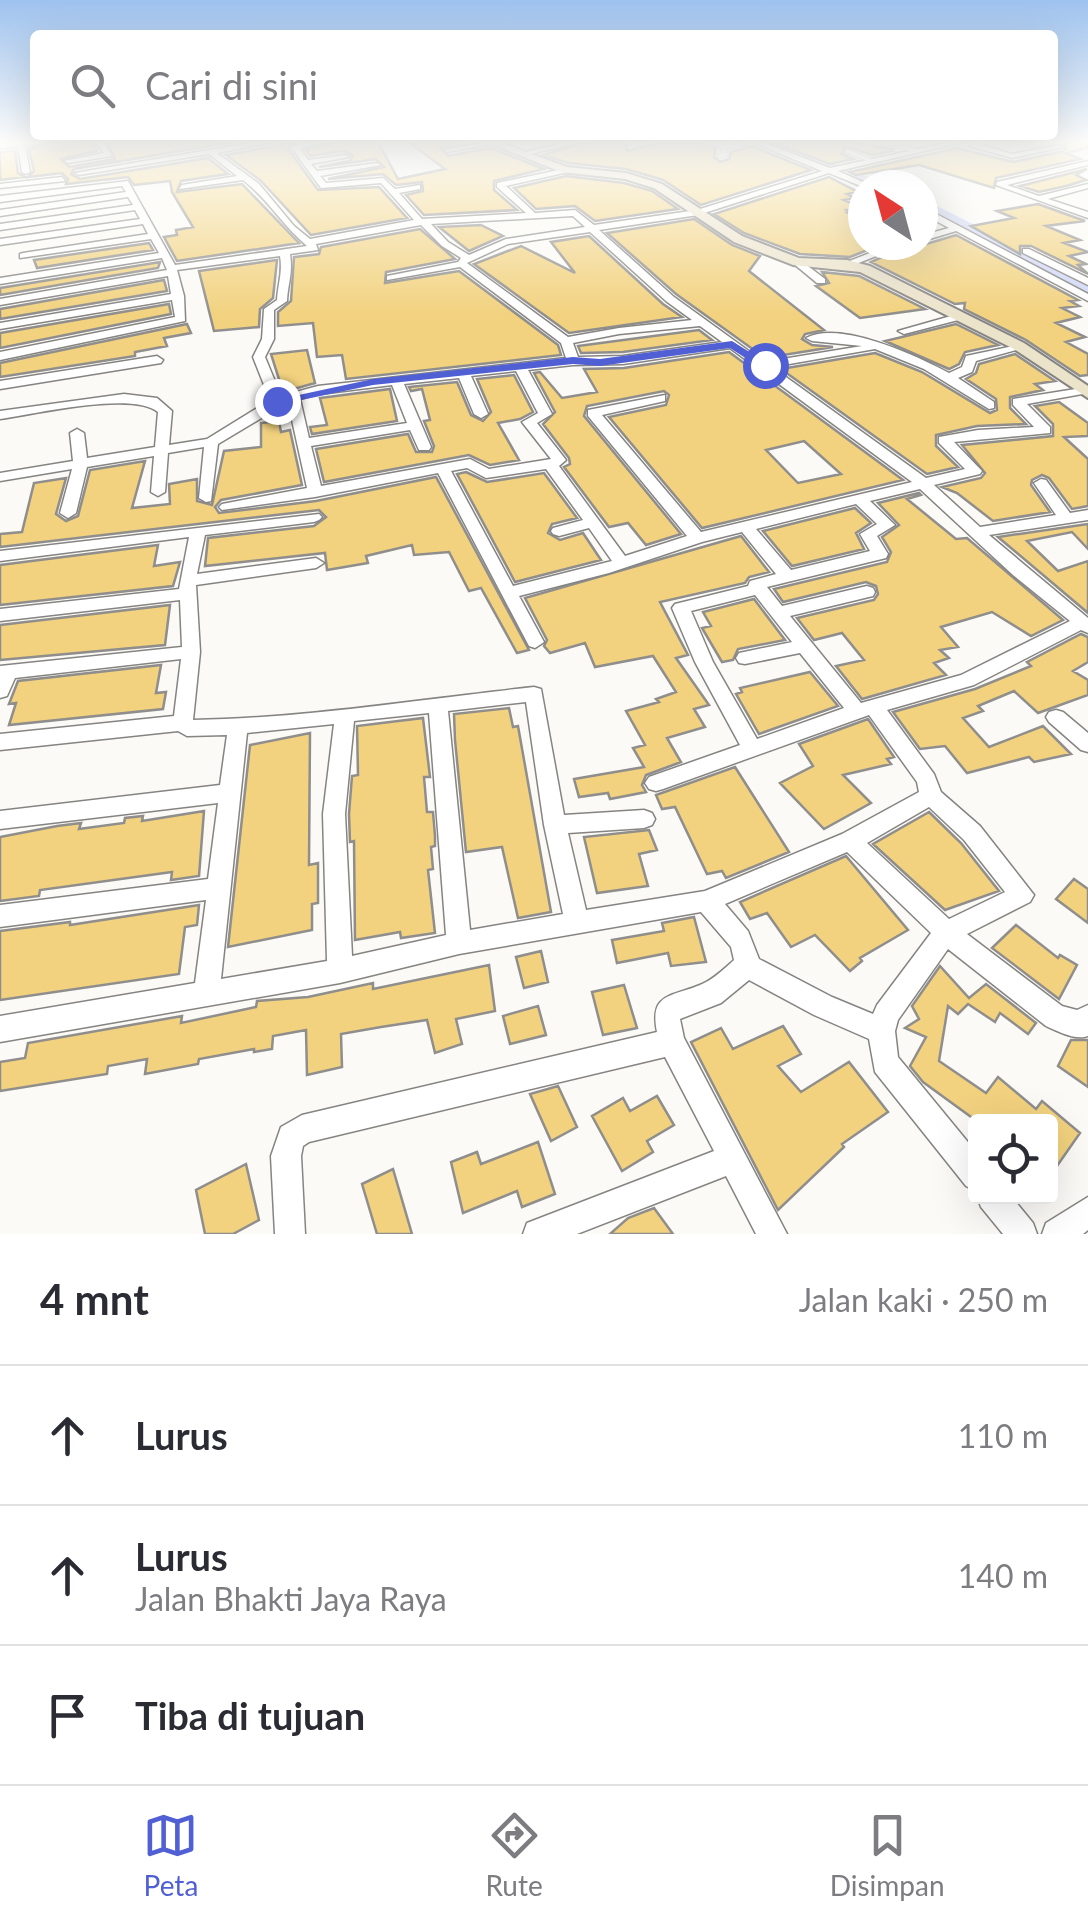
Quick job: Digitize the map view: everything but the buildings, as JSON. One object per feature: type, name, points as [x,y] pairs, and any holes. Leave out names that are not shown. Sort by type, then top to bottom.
[{"type":"street","points":[[0,212],[90,200]]},
{"type":"street","points":[[0,356],[180,322],[172,270],[133,200]]},
{"type":"street","points":[[0,302],[172,270],[314,250],[265,200]]},
{"type":"street","points":[[403,200],[445,244],[566,341],[573,360]]},
{"type":"street","points":[[516,200],[532,214]]},
{"type":"street","points":[[679,200],[738,239],[797,262],[822,281]]},
{"type":"street","points":[[391,278],[465,261],[506,242],[698,212],[738,200]]},
{"type":"street","points":[[1044,200],[1085,213]]},
{"type":"street","points":[[0,227],[137,207]]},
{"type":"street","points":[[310,242],[422,222],[570,212],[628,253],[670,300],[765,365],[923,483],[1085,625],[967,680],[866,709],[656,782]]},
{"type":"street","points":[[938,218],[1088,298]]},
{"type":"street","points":[[0,242],[145,221]]},
{"type":"street","points":[[938,234],[958,228]]},
{"type":"street","points":[[976,228],[1088,282]]},
{"type":"street","points":[[23,256],[153,236]]},
{"type":"street","points":[[20,239],[26,277]]},
{"type":"street","points":[[277,401],[259,357],[268,339],[269,310],[282,300],[288,274],[285,254]]},
{"type":"street","points":[[0,281],[164,255]]},
{"type":"street","points":[[847,264],[858,260]]},
{"type":"street","points":[[797,262],[847,264],[865,269],[1019,346],[1086,391]]},
{"type":"street","points":[[1053,276],[1072,274]]},
{"type":"street","points":[[0,326],[179,296]]},
{"type":"street","points":[[904,331],[958,316]]},
{"type":"street","points":[[566,341],[701,323]]},
{"type":"street","points":[[812,338],[838,336],[875,347],[951,377],[989,404]]},
{"type":"street","points":[[0,475],[211,442],[292,395],[732,344]]},
{"type":"street","points":[[951,377],[968,369],[970,359],[1019,346]]},
{"type":"street","points":[[765,365],[875,347]]},
{"type":"street","points":[[0,386],[157,360]]},
{"type":"street","points":[[227,507],[472,463],[486,474],[550,465],[559,460],[530,422],[545,414],[521,368]]},
{"type":"street","points":[[464,374],[481,414]]},
{"type":"street","points":[[396,380],[424,446]]},
{"type":"street","points":[[507,593],[622,563],[697,538],[975,471],[944,440],[1045,430],[1018,402],[1086,391]]},
{"type":"street","points":[[292,395],[315,493]]},
{"type":"street","points":[[0,415],[124,398],[152,400],[165,411],[158,492]]},
{"type":"street","points":[[660,398],[593,413],[697,538]]},
{"type":"street","points":[[304,443],[413,426]]},
{"type":"street","points":[[68,513],[81,464],[76,433]]},
{"type":"street","points":[[206,498],[211,442]]},
{"type":"street","points":[[550,465],[622,563]]},
{"type":"street","points":[[442,468],[535,642]]},
{"type":"street","points":[[1042,484],[1064,516]]},
{"type":"street","points":[[860,500],[887,525],[868,534],[882,550],[880,554],[756,585],[803,646],[866,709],[927,780],[931,796],[972,833],[1022,894],[946,932],[886,1014],[882,1031],[885,1062],[968,1166]]},
{"type":"street","points":[[975,532],[1088,514]]},
{"type":"street","points":[[0,556],[314,517]]},
{"type":"street","points":[[559,532],[592,522]]},
{"type":"street","points":[[745,526],[787,576]]},
{"type":"street","points":[[183,722],[191,652],[188,588],[198,531]]},
{"type":"street","points":[[0,615],[188,588],[316,563]]},
{"type":"street","points":[[752,748],[704,662],[681,608],[759,589]]},
{"type":"street","points":[[778,613],[867,592]]},
{"type":"street","points":[[745,658],[803,646]]},
{"type":"street","points":[[3,678],[191,652]]},
{"type":"street","points":[[0,742],[183,722],[192,730],[238,726],[534,694],[555,825],[577,923]]},
{"type":"street","points":[[438,703],[459,944]]},
{"type":"street","points":[[340,970],[334,814],[345,714]]},
{"type":"street","points":[[1056,717],[1088,744]]},
{"type":"street","points":[[206,995],[238,726]]},
{"type":"street","points":[[0,820],[230,793]]},
{"type":"street","points":[[0,1029],[206,995],[706,900],[850,841],[931,796]]},
{"type":"street","points":[[555,825],[644,818]]},
{"type":"street","points":[[850,841],[946,932],[1056,1016],[1082,1025],[1088,1018]]},
{"type":"street","points":[[0,916],[218,888]]},
{"type":"street","points":[[706,900],[743,942],[748,953],[747,966],[712,994],[675,1006],[666,1014],[672,1042],[772,1234]]},
{"type":"street","points":[[747,966],[823,1006],[882,1031]]},
{"type":"street","points":[[290,1234],[286,1156],[291,1137],[302,1129],[672,1042]]},
{"type":"street","points":[[538,1234],[732,1159]]},
{"type":"street","points":[[998,1204],[1022,1234]]},
{"type":"street","points":[[1057,1234],[1088,1212]]},
{"type":"waterway","points":[[938,213],[1088,291]]},
{"type":"route","points":[[277,401],[373,382],[573,360],[623,360],[732,344],[765,365]]}]
